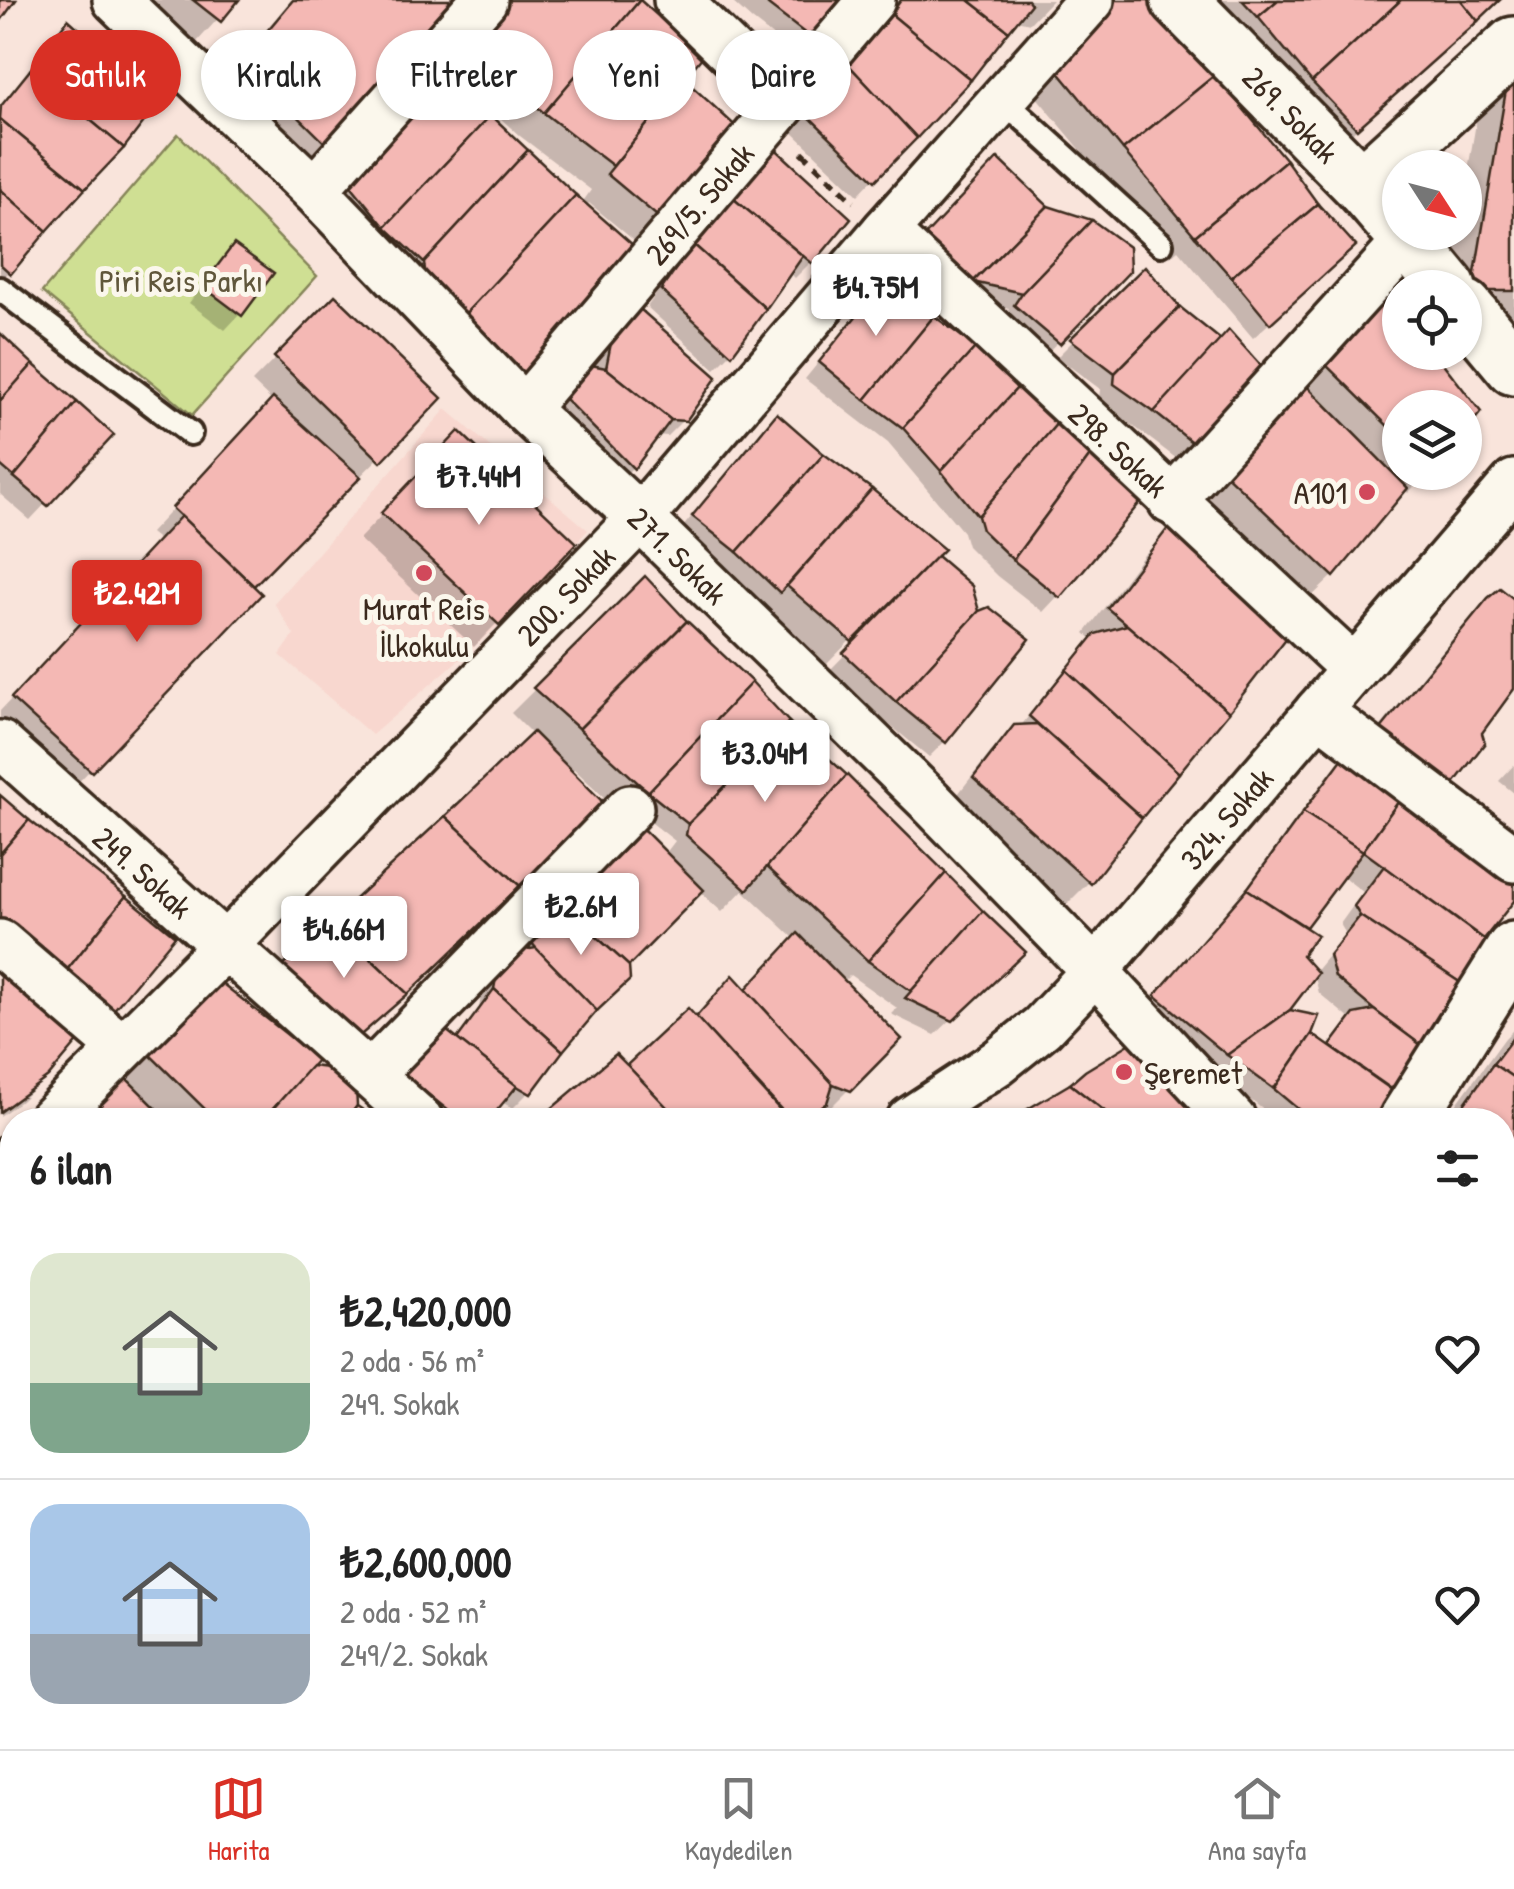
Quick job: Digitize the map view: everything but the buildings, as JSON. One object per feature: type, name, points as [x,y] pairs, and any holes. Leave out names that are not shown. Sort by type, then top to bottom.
[{"type":"street","name":"271. Sokak","points":[[116,0],[314,190],[524,408],[928,799],[1096,971],[1213,1108]]},
{"type":"street","points":[[314,190],[484,0]]},
{"type":"street","points":[[678,0],[716,43]]},
{"type":"street","name":"269/5. Sokak","points":[[846,30],[872,0]]},
{"type":"street","name":"200. Sokak","points":[[63,1108],[640,518],[884,231],[1091,0]]},
{"type":"street","name":"269. Sokak","points":[[1179,0],[1382,210]]},
{"type":"street","points":[[1361,186],[1514,45]]},
{"type":"street","name":"269/5. Sokak","points":[[524,408],[768,120]]},
{"type":"street","name":"298. Sokak","points":[[884,231],[1354,670]]},
{"type":"street","points":[[1171,500],[1389,250]]},
{"type":"street","name":"269. Sokak","points":[[1416,250],[1433,270]]},
{"type":"street","points":[[1482,328],[1514,366]]},
{"type":"street","name":"324. Sokak","points":[[928,1108],[1042,1027],[1096,971],[1514,483]]},
{"type":"street","points":[[1318,711],[1514,858]]},
{"type":"street","name":"249. Sokak","points":[[0,744],[407,1108]]},
{"type":"street","points":[[370,1075],[630,808]]},
{"type":"street","points":[[0,943],[122,1048]]},
{"type":"street","points":[[1415,1108],[1514,950]]},
{"type":"lane","points":[[1002,99],[1161,244]]},
{"type":"lane","points":[[0,288],[190,433]]},
{"type":"path","points":[[784,120],[884,231]]},
{"type":"shaded area","name":"Murat Reis İlkokulu","points":[[446,409],[588,530],[499,625],[372,735],[280,655],[294,635],[274,603]]},
{"type":"green space","name":"Piri Reis Parkı","points":[[178,134],[317,276],[192,415],[42,292]]},
{"type":"place","name":"A101","points":[[1367,492]]},
{"type":"place","name":"Murat Reis İlkokulu","points":[[424,573]]},
{"type":"place","name":"Şeremet","points":[[1124,1072]]}]
